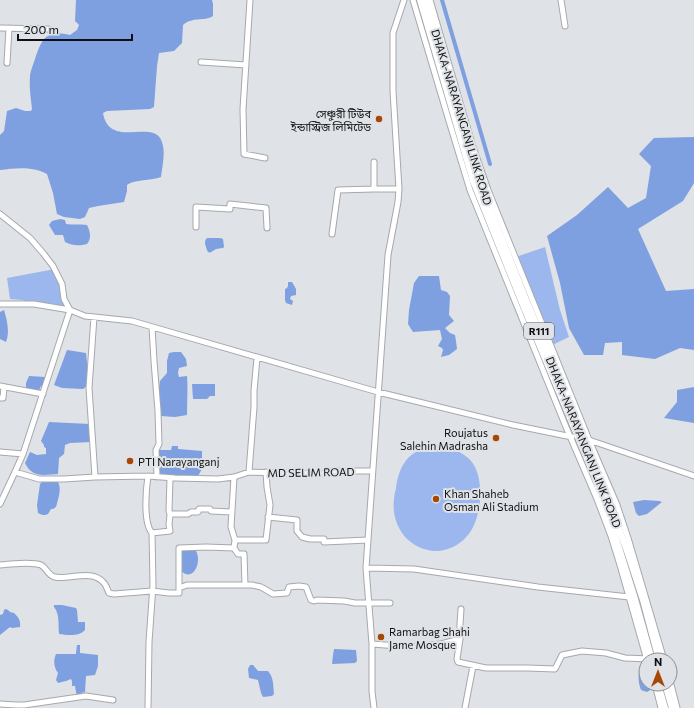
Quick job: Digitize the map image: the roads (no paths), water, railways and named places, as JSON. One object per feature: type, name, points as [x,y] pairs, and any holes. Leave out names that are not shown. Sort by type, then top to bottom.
[{"type":"main road","name":"DHAKA-NARAYANGANJ LINK ROAD","points":[[420,0],[473,180],[593,474],[615,535],[635,599],[649,652]]},
{"type":"main road","name":"DHAKA-NARAYANGANJ LINK ROAD","points":[[426,0],[483,192],[525,297],[587,440],[628,554],[642,600],[650,652]]},
{"type":"main road","points":[[660,692],[665,708]]},
{"type":"main road","points":[[667,692],[672,708]]},
{"type":"street","points":[[250,0],[243,109],[244,154],[265,158]]},
{"type":"street","points":[[374,708],[372,691],[372,644],[366,568],[388,255],[399,190],[393,91],[393,33],[404,0]]},
{"type":"street","points":[[413,0],[470,190],[597,498],[611,536],[648,652]]},
{"type":"street","points":[[430,0],[473,147],[488,190],[587,440],[617,505],[662,652]]},
{"type":"street","points":[[561,0],[564,26]]},
{"type":"street","points":[[0,28],[48,29]]},
{"type":"street","points":[[7,63],[9,28]]},
{"type":"street","points":[[201,62],[246,65]]},
{"type":"street","points":[[374,162],[374,190]]},
{"type":"street","points":[[332,234],[338,190],[399,190]]},
{"type":"street","points":[[196,227],[196,207],[230,210],[230,204],[266,208],[267,228]]},
{"type":"street","points":[[0,214],[30,238],[53,266],[62,284],[64,299],[70,310],[23,454],[0,504]]},
{"type":"street","points":[[0,304],[34,304],[70,310],[85,316],[132,321],[378,392],[513,425],[578,438]]},
{"type":"street","points":[[94,317],[89,388],[95,477]]},
{"type":"street","points":[[152,327],[158,411],[158,444],[156,450],[157,477]]},
{"type":"street","points":[[249,472],[257,358]]},
{"type":"street","points":[[0,398],[3,398],[2,387],[43,394]]},
{"type":"street","points":[[587,440],[694,476]]},
{"type":"street","points":[[0,452],[23,454]]},
{"type":"street","name":"MD SELIM ROAD","points":[[14,472],[39,479],[148,476],[218,479],[234,477],[249,472],[325,474],[328,471],[372,471]]},
{"type":"street","points":[[235,540],[266,540],[270,505],[266,472]]},
{"type":"street","points":[[148,476],[147,521],[149,530],[152,533],[152,591],[149,642],[148,708]]},
{"type":"street","points":[[234,477],[231,527],[235,540],[234,548],[238,554],[244,554],[245,585]]},
{"type":"street","points":[[152,533],[170,531],[170,478]]},
{"type":"street","points":[[170,514],[188,514],[191,512],[198,512],[199,509],[210,508],[211,511],[232,512]]},
{"type":"street","points":[[268,517],[297,520],[297,531],[302,537],[310,539],[324,539],[324,542],[368,540]]},
{"type":"street","points":[[0,565],[14,563],[40,564],[50,575],[54,577],[79,575],[98,577],[104,582],[109,593],[114,594],[152,591],[179,593],[179,548],[234,548]]},
{"type":"street","points":[[366,568],[414,570],[538,587],[630,597]]},
{"type":"street","points":[[179,588],[187,585],[252,585],[261,587],[273,594],[287,593],[289,587],[299,586],[306,587],[311,600],[314,601],[390,603]]},
{"type":"street","points":[[461,609],[458,662],[486,668],[555,669],[562,654],[582,651],[606,653],[625,658],[638,659]]},
{"type":"street","points":[[372,644],[411,647],[440,644],[460,639]]},
{"type":"street","points":[[465,708],[473,666]]},
{"type":"street","points":[[657,692],[661,708]]},
{"type":"street","points":[[673,692],[677,708]]},
{"type":"street","points":[[0,704],[24,705],[86,696],[114,700]]},
{"type":"waterway","points":[[442,0],[490,164]]},
{"type":"place","name":"সেঞ্চুরী টিউব ইন্ডাস্ট্রিজ লিমিটেড","points":[[379,119]]},
{"type":"place","name":"Roujatus Salehin Madrasha","points":[[496,438]]},
{"type":"place","name":"PTI Narayanganj","points":[[130,461]]},
{"type":"place","name":"Khan Shaheb Osman Ali Stadium","points":[[436,499]]},
{"type":"place","name":"Ramarbag Shahi Jame Mosque","points":[[381,637]]}]
